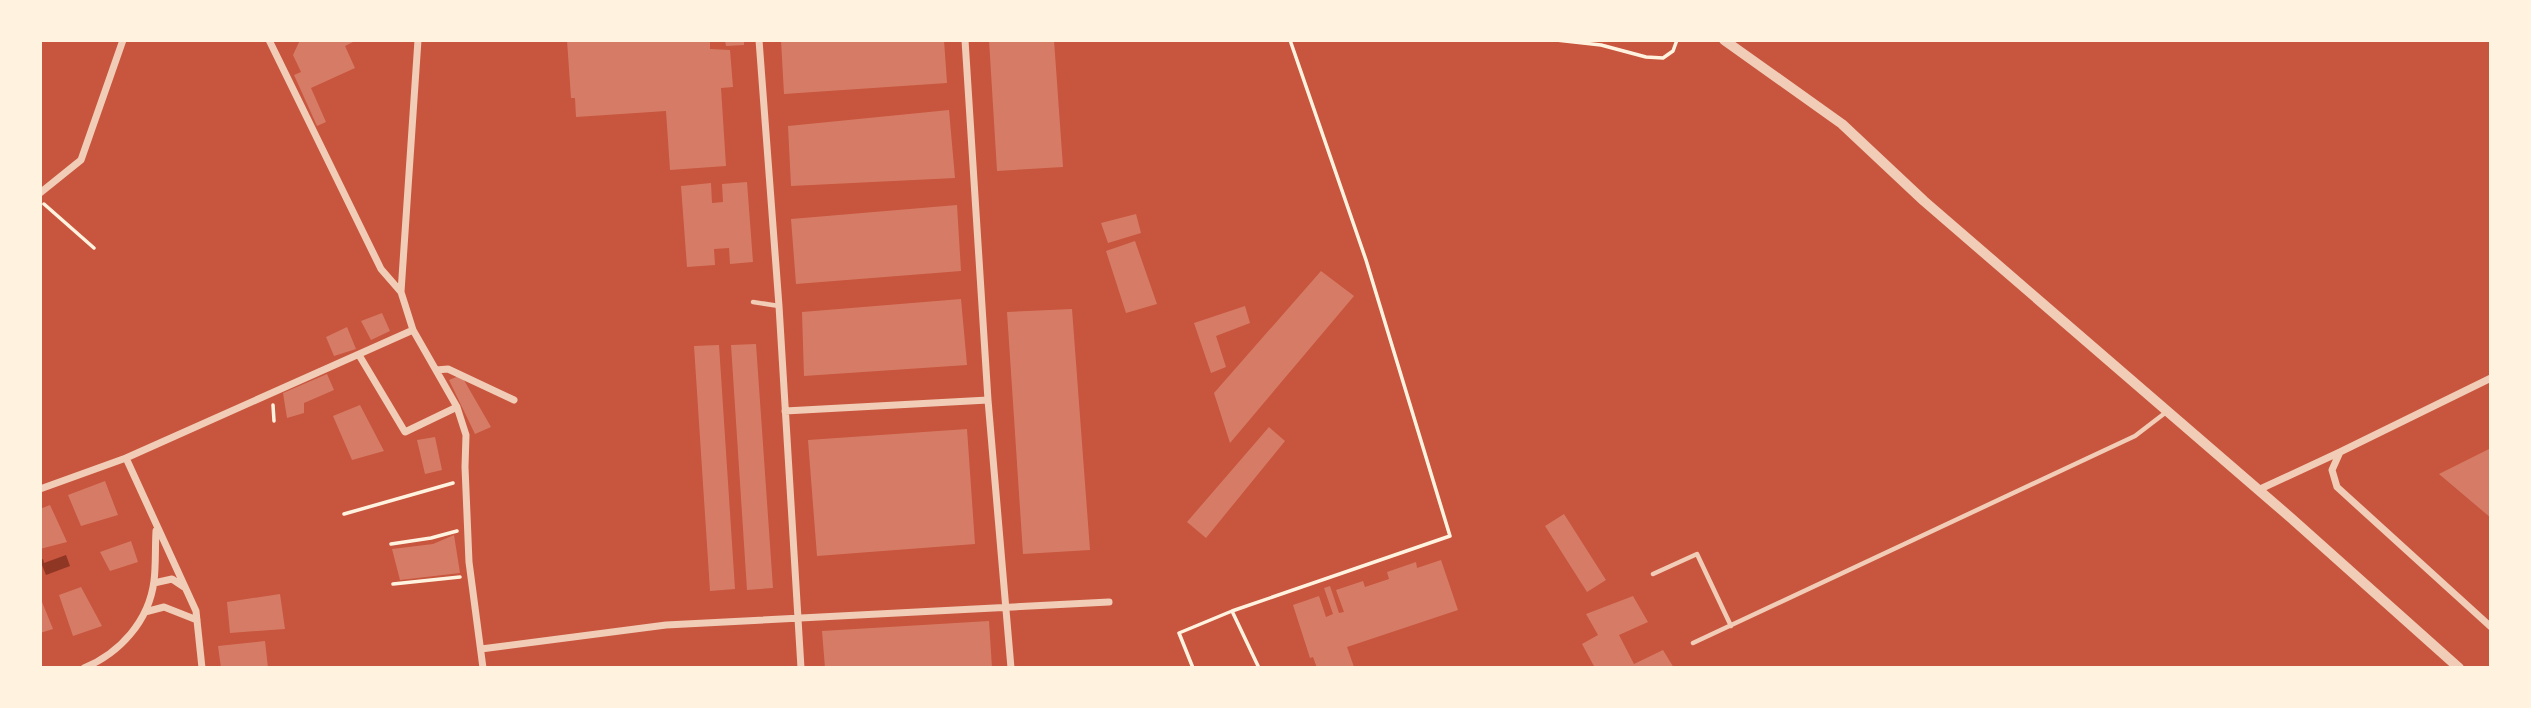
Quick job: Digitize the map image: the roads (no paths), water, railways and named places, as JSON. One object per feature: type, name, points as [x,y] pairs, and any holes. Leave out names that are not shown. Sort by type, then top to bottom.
[{"type":"street","points":[[40,193],[81,160],[123,40]]},
{"type":"street","points":[[269,40],[381,269],[401,292]]},
{"type":"street","points":[[418,40],[401,292],[413,330],[457,407],[466,435],[467,528],[483,668]]},
{"type":"street","points":[[759,40],[779,306],[801,668]]},
{"type":"street","points":[[965,40],[988,400],[1011,668]]},
{"type":"street","points":[[1724,40],[1842,124],[1924,201],[2459,668]]},
{"type":"street","points":[[40,489],[126,458],[413,330]]},
{"type":"street","points":[[359,355],[405,432],[457,407]]},
{"type":"street","points":[[436,370],[448,369],[514,400]]},
{"type":"street","points":[[2258,490],[2491,378]]},
{"type":"street","points":[[785,411],[988,400]]},
{"type":"street","points":[[2340,452],[2332,470],[2337,486],[2491,627]]},
{"type":"street","points":[[126,458],[196,611],[202,668]]},
{"type":"street","points":[[84,668],[119,648],[135,631],[145,612],[154,583],[156,527]]},
{"type":"street","points":[[154,583],[172,579],[185,587]]},
{"type":"street","points":[[481,649],[666,625],[1109,602]]},
{"type":"street","points":[[145,612],[164,607],[197,620]]},
{"type":"lane","points":[[753,302],[779,306]]},
{"type":"lane","points":[[1693,643],[2135,436],[2166,412]]},
{"type":"lane","points":[[1653,574],[1697,554],[1731,626]]}]
